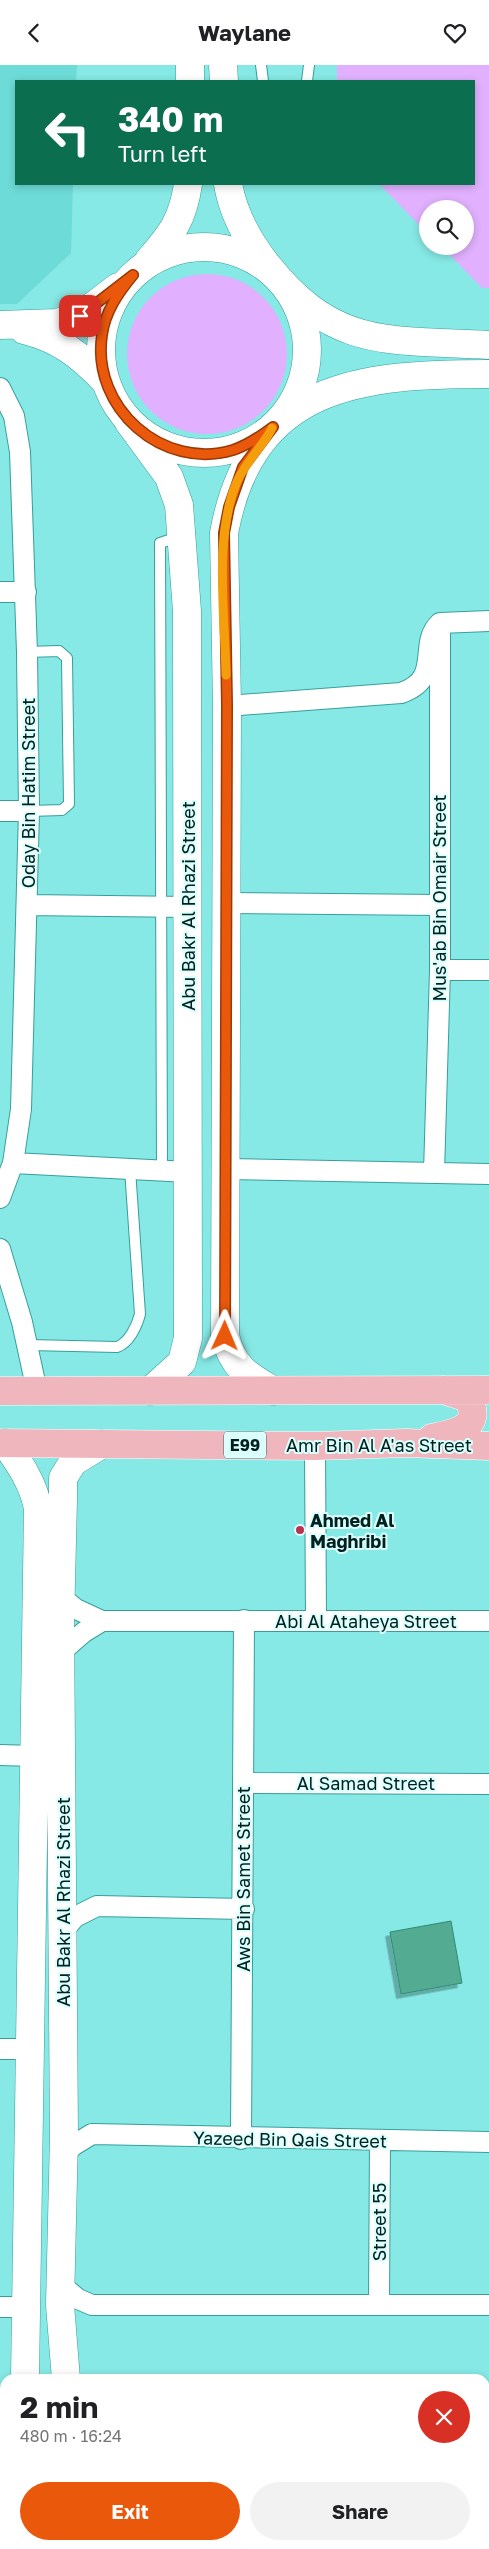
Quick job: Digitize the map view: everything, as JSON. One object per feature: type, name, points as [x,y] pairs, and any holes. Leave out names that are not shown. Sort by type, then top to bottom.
[{"type":"main road","points":[[406,1443],[454,1433],[468,1426],[472,1417],[473,1407],[468,1397],[442,1389]]},
{"type":"main road","points":[[0,1391],[489,1390]]},
{"type":"main road","name":"Amr Bin Al A'as Street","points":[[2,1443],[315,1446],[406,1443],[489,1446]]},
{"type":"street","points":[[190,65],[190,80]]},
{"type":"street","points":[[224,65],[224,80]]},
{"type":"street","points":[[188,185],[185,206],[176,229],[115,300],[108,313],[102,336],[101,359],[105,381],[115,402],[128,421],[146,436],[166,447],[188,453],[211,454],[240,447],[254,441],[294,411],[342,388],[425,374],[489,374]]},
{"type":"street","points":[[228,185],[240,221],[251,242],[294,301],[303,322],[306,352],[305,367],[299,390],[288,410],[243,467],[229,507],[224,533],[227,705],[225,1336],[229,1353],[235,1363],[248,1375],[274,1391]]},
{"type":"street","points":[[0,325],[57,323],[80,316],[138,271],[175,252],[204,247],[226,249],[246,256],[265,267],[314,312],[338,326],[390,340],[489,345]]},
{"type":"street","points":[[0,325],[48,336],[82,357],[105,381]]},
{"type":"street","name":"Oday Bin Hatim Street","points":[[0,388],[14,416],[20,452],[26,592],[29,811],[28,905],[21,1109],[13,1163],[0,1198]]},
{"type":"street","name":"Abu Bakr Al Rhazi Street","points":[[128,421],[169,477],[180,505],[186,611],[188,1338],[182,1362],[150,1391]]},
{"type":"street","points":[[0,592],[26,592]]},
{"type":"street","points":[[227,705],[401,693],[413,689],[425,673],[432,634],[440,623],[489,621]]},
{"type":"street","name":"Mus'ab Bin Omair Street","points":[[434,1173],[440,970],[440,623]]},
{"type":"street","points":[[0,811],[29,811]]},
{"type":"street","points":[[226,903],[439,905]]},
{"type":"street","points":[[28,905],[188,907]]},
{"type":"street","points":[[440,970],[489,970]]},
{"type":"street","points":[[13,1163],[189,1172]]},
{"type":"street","points":[[227,1169],[489,1174]]},
{"type":"street","points":[[0,1249],[28,1345],[37,1391]]},
{"type":"street","name":"Abu Bakr Al Rhazi Street","points":[[2,1443],[21,1465],[35,1492],[38,1508],[36,1756],[30,2049],[13,2307],[24,2374]]},
{"type":"street","name":"Abu Bakr Al Rhazi Street","points":[[66,2374],[61,2285],[64,2154],[64,1930],[61,1597],[64,1478],[73,1462],[102,1444]]},
{"type":"street","points":[[315,1446],[316,1621]]},
{"type":"street","points":[[61,1597],[76,1609],[102,1621]]},
{"type":"street","name":"Aws Bin Samet Street","points":[[242,2139],[244,1620]]},
{"type":"street","points":[[61,1652],[84,1632],[102,1621]]},
{"type":"street","name":"Abi Al Ataheya Street","points":[[102,1621],[489,1621]]},
{"type":"street","points":[[0,1755],[36,1756]]},
{"type":"street","name":"Al Samad Street","points":[[243,1783],[489,1784]]},
{"type":"street","points":[[63,1885],[76,1895],[97,1906],[244,1909]]},
{"type":"street","points":[[64,1930],[75,1917],[97,1906]]},
{"type":"street","points":[[0,2049],[30,2049]]},
{"type":"street","points":[[64,2112],[92,2134],[74,2145],[64,2154]]},
{"type":"street","name":"Yazeed Bin Qais Street","points":[[92,2134],[242,2139],[489,2142]]},
{"type":"street","name":"Street 55","points":[[379,2304],[380,2140]]},
{"type":"street","points":[[61,2285],[78,2299],[92,2305],[489,2305]]},
{"type":"street","points":[[62,2329],[75,2314],[92,2305]]},
{"type":"lane","points":[[307,80],[310,65]]},
{"type":"lane","points":[[162,1170],[160,543],[182,535]]},
{"type":"lane","points":[[27,652],[59,651],[67,658],[69,804],[62,810],[29,811]]},
{"type":"lane","points":[[28,1345],[117,1347],[122,1345],[137,1327],[140,1314],[130,1169]]},
{"type":"shaded area","points":[[0,65],[77,65],[76,80],[15,80],[15,185],[73,185],[71,253],[17,304],[0,304]]},
{"type":"shaded area","points":[[337,65],[489,65],[489,288],[482,288],[450,255],[474,255],[474,200],[419,200],[419,225],[380,185],[475,185],[475,80],[337,80]]},
{"type":"shaded area","points":[[215,274],[245,283],[264,297],[274,309],[281,323],[286,338],[286,370],[281,385],[274,399],[264,411],[252,421],[230,431],[215,434],[199,434],[184,431],[162,421],[140,399],[128,370],[127,346],[130,331],[140,309],[162,287],[191,275]]},
{"type":"building","points":[[451,1921],[462,1983],[401,1994],[390,1932]]},
{"type":"slow traffic","points":[[226,675],[224,533],[235,485],[243,467],[272,428]]},
{"type":"place","name":"Ahmed Al Maghribi","points":[[300,1530]]},
{"type":"route","points":[[80,316],[133,275],[118,293],[108,313],[102,336],[101,359],[105,381],[115,402],[128,421],[146,436],[166,447],[188,453],[211,454],[234,450],[254,441],[273,427],[243,467],[235,485],[224,533],[227,705],[225,1336]]}]
